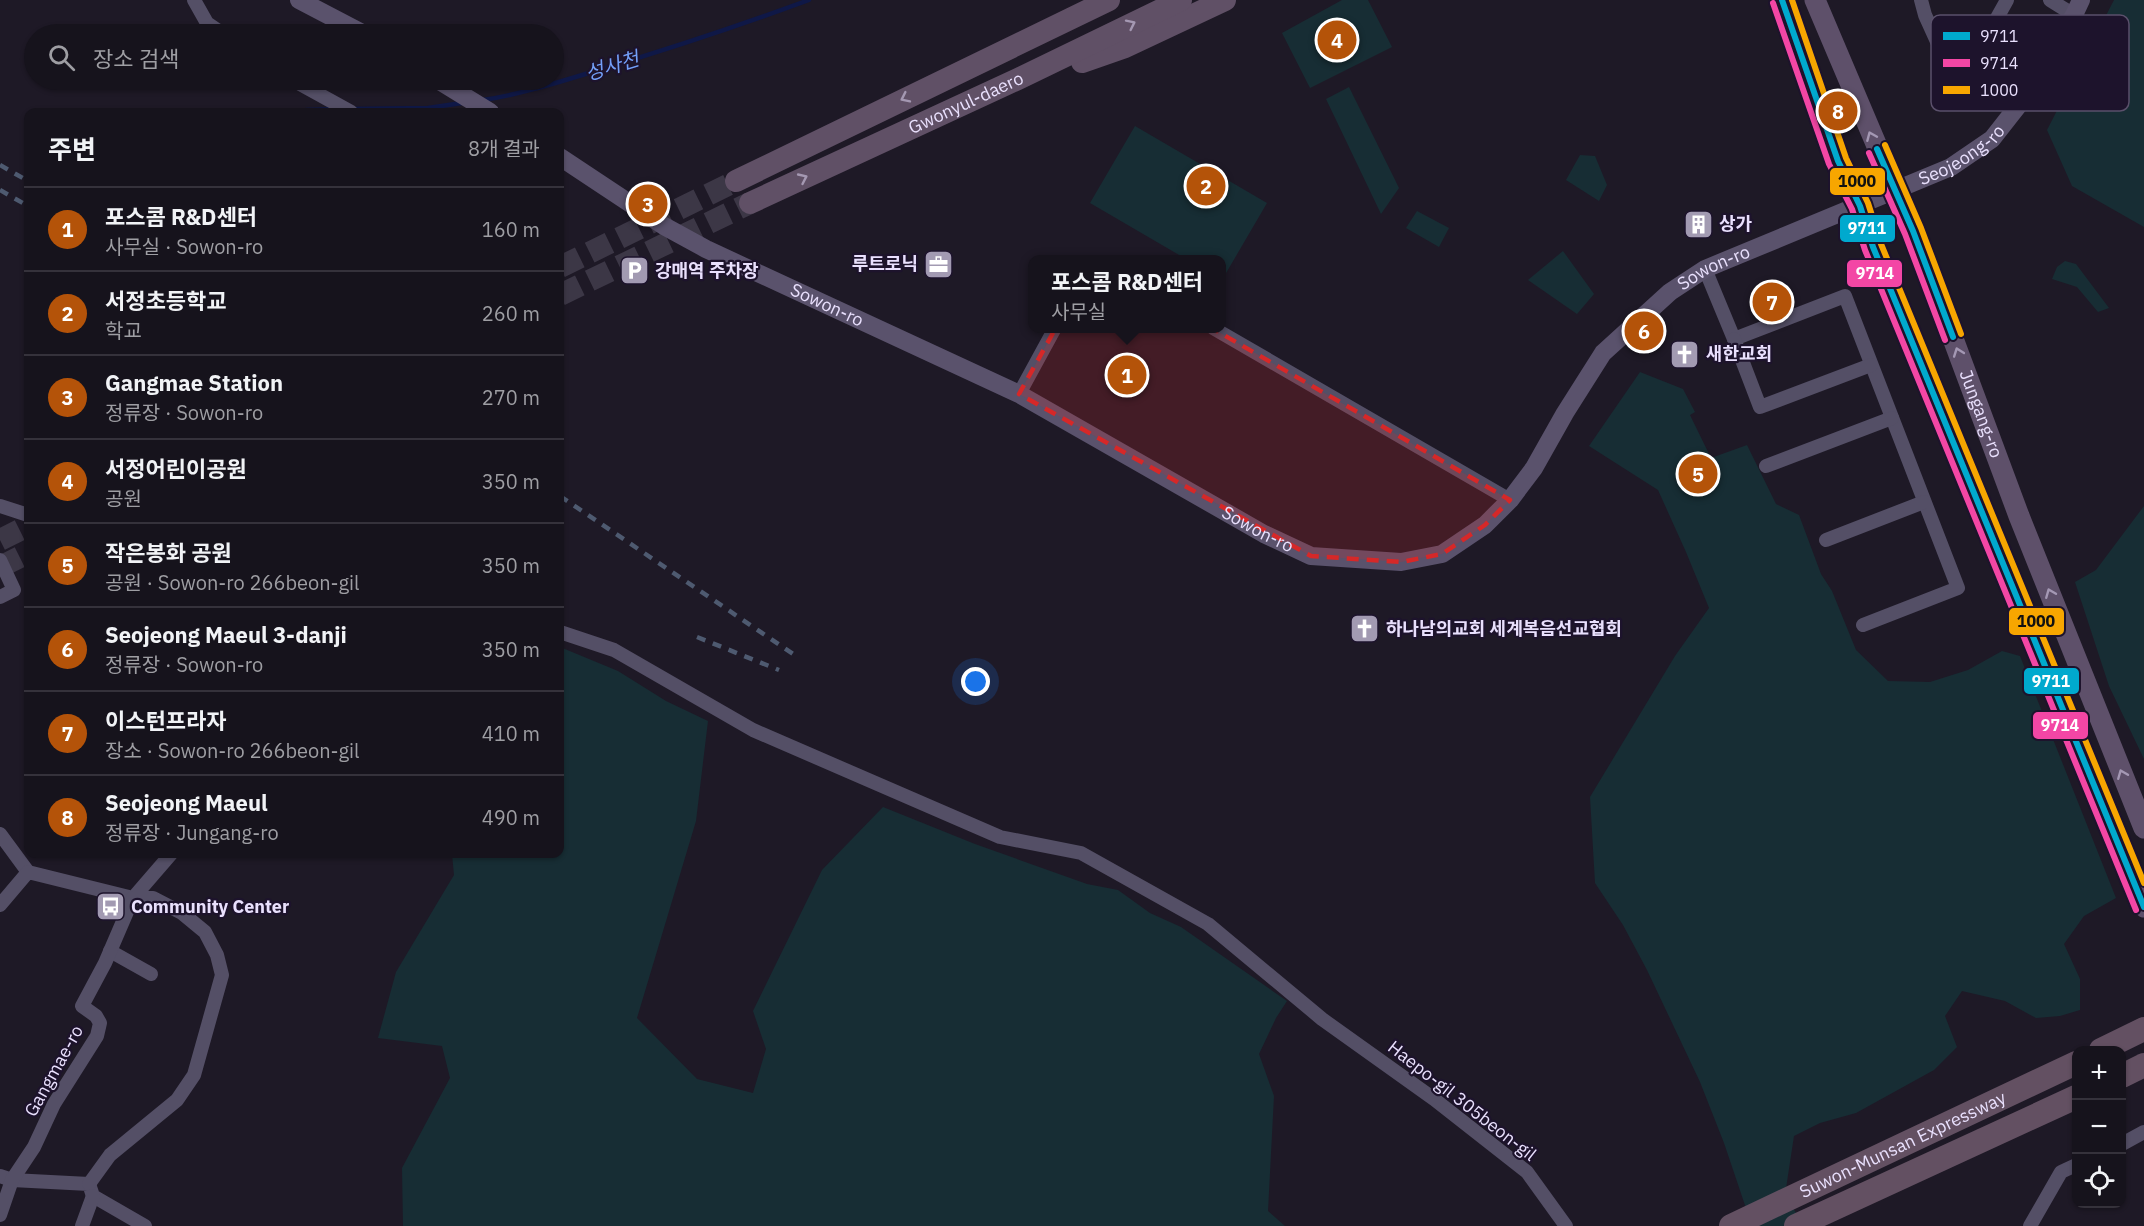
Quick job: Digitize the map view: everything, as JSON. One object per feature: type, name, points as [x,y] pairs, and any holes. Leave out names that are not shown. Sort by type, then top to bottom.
[{"type":"highway","points":[[938,82],[1080,0]]},
{"type":"highway","name":"Gwonyul-daero","points":[[736,181],[1108,0]]},
{"type":"highway","name":"Gwonyul-daero","points":[[750,203],[1181,0]]},
{"type":"highway","points":[[945,112],[1125,46],[1225,0]]},
{"type":"highway","points":[[2109,1046],[2144,1029]]},
{"type":"highway","name":"Suwon-Munsan Expressway","points":[[1731,1226],[2072,1065]]},
{"type":"highway","points":[[2126,1074],[2144,1065]]},
{"type":"highway","name":"Suwon-Munsan Expressway","points":[[1796,1226],[2072,1099]]},
{"type":"main road","points":[[299,0],[345,24]]},
{"type":"main road","name":"Jungang-ro","points":[[1782,0],[1838,162],[1860,206],[1873,248],[2144,908]]},
{"type":"main road","name":"Jungang-ro","points":[[1815,0],[1913,231],[2019,516],[2144,828]]},
{"type":"main road","points":[[454,90],[484,108]]},
{"type":"main road","name":"Seojeong-ro","points":[[1895,189],[1951,167],[1992,139],[2014,111]]},
{"type":"main road","name":"Sowon-ro","points":[[564,160],[664,225],[706,249],[1019,394],[1264,534],[1311,556],[1401,562],[1442,554],[1485,525],[1510,500],[1534,468],[1565,413],[1604,353],[1670,292],[1705,269],[1860,206],[1895,189]]},
{"type":"street","points":[[194,0],[208,24]]},
{"type":"street","points":[[1922,0],[1931,28]]},
{"type":"street","points":[[1999,15],[2007,0]]},
{"type":"street","name":"Seojeong-ro","points":[[2050,0],[2078,8]]},
{"type":"street","points":[[311,90],[344,108]]},
{"type":"street","points":[[1705,269],[1760,407],[1871,364]]},
{"type":"street","points":[[1734,339],[1845,296],[1958,588],[1863,625]]},
{"type":"street","points":[[1019,394],[1052,333]]},
{"type":"street","points":[[1222,333],[1510,500]]},
{"type":"street","points":[[1766,466],[1892,418]]},
{"type":"street","points":[[1826,540],[1924,502]]},
{"type":"street","points":[[0,506],[23,514]]},
{"type":"street","points":[[0,520],[23,514]]},
{"type":"street","points":[[0,560],[14,590],[0,597]]},
{"type":"street","name":"Haepo-gil 305beon-gil","points":[[564,633],[614,650],[753,730],[1000,837],[1081,853],[1208,924],[1322,1019],[1434,1099],[1527,1172],[1566,1226]]},
{"type":"street","points":[[0,834],[28,872],[133,898],[153,898],[182,914],[205,932],[217,955],[222,975],[194,1075],[177,1100],[110,1155],[91,1190],[81,1226]]},
{"type":"street","name":"Gangmae-ro","points":[[6,1178],[34,1147],[54,1104],[97,1036],[100,1023],[96,1016],[82,1006],[110,951],[133,898],[168,858]]},
{"type":"street","points":[[0,905],[28,872]]},
{"type":"street","points":[[110,951],[151,974]]},
{"type":"street","points":[[2126,1141],[2144,1132]]},
{"type":"street","points":[[2030,1226],[2061,1172],[2072,1167]]},
{"type":"street","points":[[0,1215],[6,1178],[91,1190],[145,1226]]},
{"type":"highlighted area","points":[[1104,266],[1510,500],[1485,525],[1442,554],[1401,562],[1311,556],[1019,394],[1089,268]]},
{"type":"shaded area","points":[[1342,0],[1368,0],[1392,47],[1310,88],[1282,33]]},
{"type":"shaded area","points":[[2114,0],[2144,0],[2144,227],[2072,186],[2047,130],[2057,111],[2129,111],[2129,15],[2106,15]]},
{"type":"shaded area","points":[[1349,87],[1399,188],[1381,214],[1326,99]]},
{"type":"shaded area","points":[[1135,126],[1267,203],[1226,273],[1226,255],[1179,255],[1090,203]]},
{"type":"shaded area","points":[[1580,155],[1595,156],[1607,185],[1599,201],[1566,180]]},
{"type":"shaded area","points":[[1417,211],[1449,228],[1439,247],[1406,228]]},
{"type":"shaded area","points":[[1563,251],[1594,294],[1577,314],[1528,280]]},
{"type":"shaded area","points":[[2065,261],[2076,264],[2109,308],[2098,312],[2077,287],[2052,279],[2057,267]]},
{"type":"shaded area","points":[[1640,372],[1683,389],[1695,412],[1690,415],[1711,458],[1747,445],[1776,504],[1799,515],[1821,574],[1832,591],[1856,650],[1888,681],[1930,682],[1968,670],[2002,651],[2020,656],[2116,898],[2084,916],[2064,944],[2080,979],[2080,1010],[2060,1016],[2036,1018],[2005,1001],[1962,991],[1945,1016],[1957,1047],[1934,1070],[1856,1113],[1820,1123],[1794,1136],[1785,1195],[1804,1226],[1752,1226],[1724,1143],[1700,1082],[1647,970],[1623,925],[1595,883],[1590,797],[1675,656],[1709,608],[1658,490],[1589,446]]},
{"type":"shaded area","points":[[2144,506],[2144,759],[2109,686],[2075,582],[2096,570]]},
{"type":"shaded area","points":[[564,649],[618,671],[666,701],[708,721],[696,821],[637,1018],[697,1079],[753,1093],[766,1049],[753,1011],[822,870],[883,807],[975,844],[1087,884],[1118,890],[1150,913],[1181,927],[1287,1001],[1259,1054],[1274,1096],[1268,1211],[1285,1226],[403,1226],[402,1168],[450,1078],[442,1046],[378,1038],[396,972],[454,875],[452,858],[564,858]]},
{"type":"waterway","name":"성사천","points":[[564,80],[809,0]]},
{"type":"waterway","name":"성사천","points":[[483,100],[530,90]]},
{"type":"waterway","name":"성사천","points":[[428,108],[462,103]]},
{"type":"tunnel","points":[[564,265],[736,181]]},
{"type":"tunnel","points":[[564,293],[750,203]]},
{"type":"tunnel","points":[[0,540],[24,528]]},
{"type":"tunnel","points":[[0,567],[24,555]]},
{"type":"railway","points":[[0,165],[24,179]]},
{"type":"railway","points":[[0,190],[24,204]]},
{"type":"railway","points":[[564,499],[796,656]]},
{"type":"railway","points":[[697,637],[779,670]]},
{"type":"transit line","name":"9711","points":[[1782,0],[1838,161],[1860,206],[1873,247],[2144,907]]},
{"type":"transit line","name":"1000","points":[[1792,0],[1846,158],[1868,203],[1881,244],[2144,883]]},
{"type":"transit line","name":"9714","points":[[1773,3],[1829,164],[1852,209],[1865,250],[2136,910]]},
{"type":"transit line","name":"1000","points":[[1885,145],[1921,228],[1961,334]]},
{"type":"transit line","name":"9711","points":[[1877,149],[1913,231],[1953,337]]},
{"type":"transit line","name":"9714","points":[[1869,153],[1905,234],[1945,340]]},
{"type":"place","name":"서정어린이공원","points":[[1337,40]]},
{"type":"place","name":"Seojeong Maeul","points":[[1838,111]]},
{"type":"place","name":"서정초등학교","points":[[1206,186]]},
{"type":"place","name":"Gangmae Station","points":[[648,204]]},
{"type":"place","name":"상가","points":[[1698,224]]},
{"type":"place","name":"루트로닉","points":[[939,264]]},
{"type":"place","name":"강매역 주차장","points":[[634,271]]},
{"type":"place","name":"이스턴프라자","points":[[1772,302]]},
{"type":"place","name":"Seojeong Maeul 3-danji","points":[[1644,331]]},
{"type":"place","name":"새한교회","points":[[1685,354]]},
{"type":"place","name":"포스콤 R&D센터","points":[[1127,375]]},
{"type":"place","name":"작은봉화 공원","points":[[1698,474]]},
{"type":"place","name":"하나남의교회 세계복음선교협회","points":[[1365,629]]},
{"type":"place","name":"Community Center","points":[[110,907]]}]
